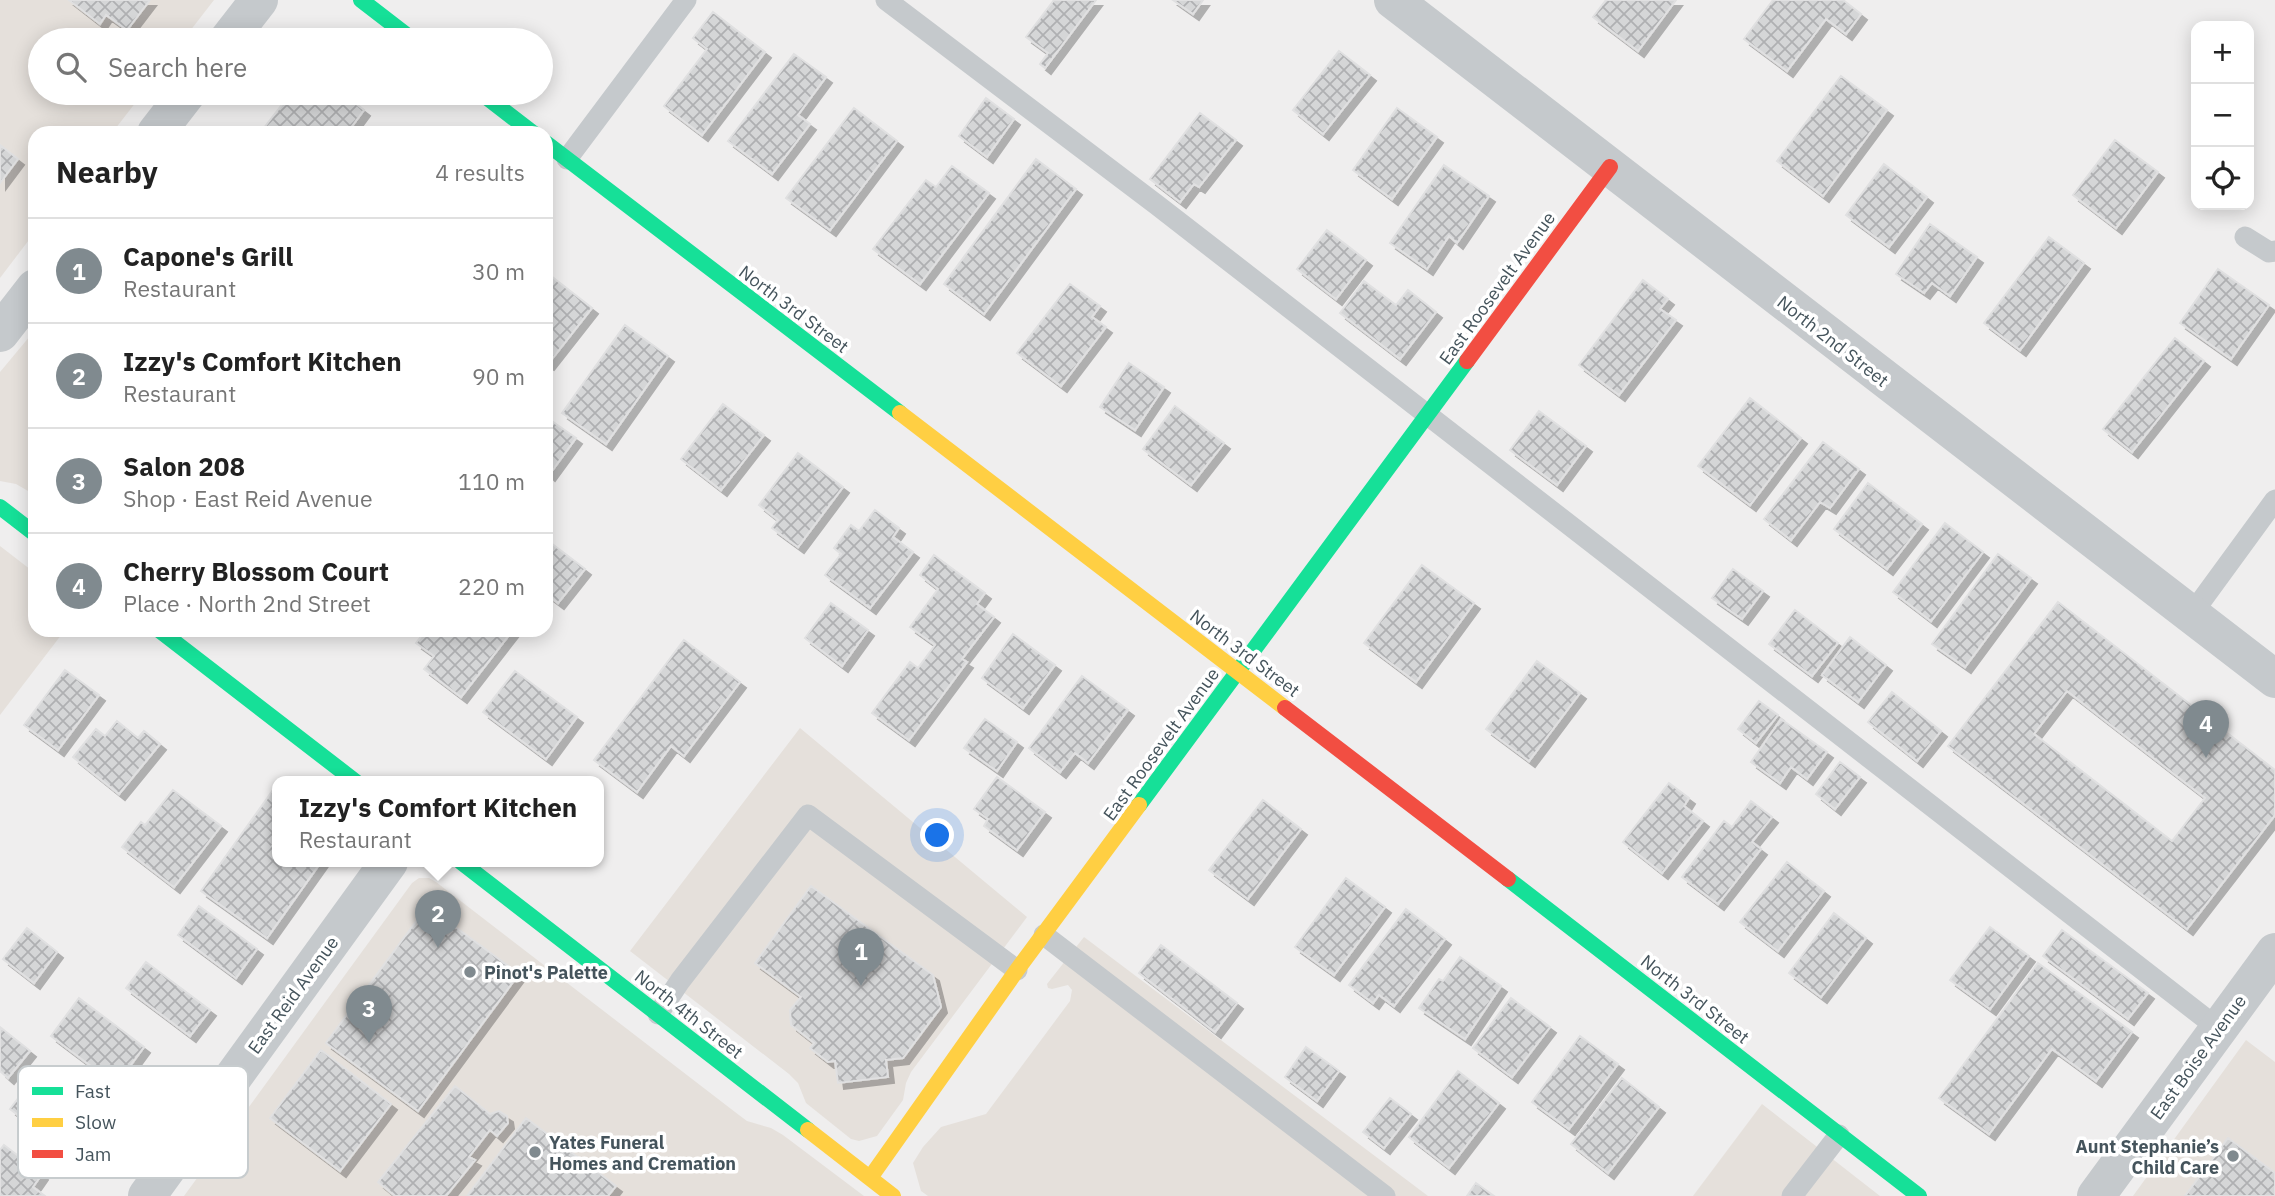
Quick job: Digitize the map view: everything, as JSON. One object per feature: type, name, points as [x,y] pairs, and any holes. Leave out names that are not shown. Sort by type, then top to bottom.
[{"type":"main road","points":[[361,0],[397,28]]},
{"type":"main road","points":[[497,105],[524,126]]},
{"type":"main road","name":"North 3rd Street","points":[[553,148],[1238,671],[1919,1196]]},
{"type":"main road","name":"East Roosevelt Avenue","points":[[870,1178],[1017,970],[1611,167]]},
{"type":"main road","points":[[0,508],[28,529]]},
{"type":"main road","points":[[168,637],[348,776]]},
{"type":"main road","name":"North 4th Street","points":[[467,867],[893,1196]]},
{"type":"street","points":[[237,28],[259,0]]},
{"type":"street","name":"North 2nd Street","points":[[1393,0],[2275,679]]},
{"type":"street","points":[[161,126],[178,105]]},
{"type":"street","points":[[0,333],[28,297]]},
{"type":"street","name":"East Reid Avenue","points":[[242,1066],[385,867]]},
{"type":"street","name":"East Boise Avenue","points":[[2096,1196],[2275,952]]},
{"type":"street","name":"East Reid Avenue","points":[[148,1196],[161,1178]]},
{"type":"lane","points":[[567,159],[686,0]]},
{"type":"lane","points":[[886,0],[1157,205],[2219,1029]]},
{"type":"lane","points":[[2245,237],[2269,252],[2275,251]]},
{"type":"lane","points":[[2191,615],[2275,500]]},
{"type":"lane","points":[[658,1014],[680,981],[808,815],[1017,970]]},
{"type":"lane","points":[[1044,935],[1385,1196]]},
{"type":"lane","points":[[1792,1196],[1839,1135]]},
{"type":"shaded area","points":[[0,0],[214,0],[192,28],[28,28],[28,105],[134,105],[117,126],[28,126],[28,241],[0,278]]},
{"type":"shaded area","points":[[28,338],[28,491],[16,484],[0,481],[0,372]]},
{"type":"shaded area","points":[[0,546],[28,568],[28,637],[60,637],[0,715]]},
{"type":"shaded area","points":[[800,728],[1027,917],[911,1072],[903,1100],[877,1136],[859,1141],[851,1139],[806,1103],[798,1083],[789,1074],[630,951]]},
{"type":"shaded area","points":[[419,878],[429,878],[436,882],[747,1121],[771,1128],[783,1135],[864,1196],[184,1196],[197,1178],[248,1178],[248,1108],[412,883]]},
{"type":"shaded area","points":[[1084,937],[1428,1196],[928,1196],[921,1191],[913,1163],[923,1147],[941,1127],[986,1114],[1070,1001],[1072,990],[1068,985],[1052,989],[1048,988],[1047,984]]},
{"type":"shaded area","points":[[2246,1040],[2275,1062],[2275,1196],[2133,1196]]},
{"type":"shaded area","points":[[1762,1104],[1880,1196],[1693,1196]]},
{"type":"building","points":[[69,0],[150,0],[129,28],[124,28],[106,15],[100,24]]},
{"type":"building","points":[[1054,0],[1096,0],[1045,68],[1040,64],[1048,53],[1026,37]]},
{"type":"building","points":[[1173,0],[1203,0],[1193,14]]},
{"type":"building","points":[[1606,0],[1676,0],[1638,51],[1593,17]]},
{"type":"building","points":[[1773,0],[1843,0],[1861,14],[1846,34],[1826,19],[1787,71],[1744,39]]},
{"type":"building","points":[[713,12],[765,52],[702,135],[664,106],[707,49],[693,38]]},
{"type":"building","points":[[1339,51],[1370,75],[1323,134],[1293,110]]},
{"type":"building","points":[[794,54],[826,77],[798,115],[810,124],[772,174],[728,141]]},
{"type":"building","points":[[1841,76],[1887,110],[1823,196],[1777,161]]},
{"type":"building","points":[[986,98],[1014,119],[987,157],[959,136]]},
{"type":"building","points":[[282,105],[358,105],[364,110],[352,126],[265,126]]},
{"type":"building","points":[[854,108],[897,141],[830,230],[786,198]]},
{"type":"building","points":[[1397,108],[1437,137],[1392,199],[1353,170]]},
{"type":"building","points":[[1200,113],[1236,140],[1199,187],[1194,184],[1180,202],[1150,179]]},
{"type":"building","points":[[2115,140],[2158,172],[2116,228],[2073,195]]},
{"type":"building","points":[[0,145],[18,159],[0,183]]},
{"type":"building","points":[[1036,159],[1076,189],[984,314],[944,284]]},
{"type":"building","points":[[1884,164],[1927,197],[1889,247],[1846,215]]},
{"type":"building","points":[[1444,165],[1489,196],[1457,243],[1449,236],[1427,269],[1390,243]]},
{"type":"building","points":[[952,166],[989,193],[920,284],[873,249],[926,180],[936,187]]},
{"type":"building","points":[[1930,224],[1977,257],[1950,296],[1932,283],[1924,293],[1896,274]]},
{"type":"building","points":[[1327,230],[1366,260],[1336,299],[1297,269]]},
{"type":"building","points":[[2049,237],[2084,263],[2020,350],[1984,323]]},
{"type":"building","points":[[2218,269],[2269,305],[2231,359],[2180,323]]},
{"type":"building","points":[[553,277],[592,308],[553,358]]},
{"type":"building","points":[[1643,280],[1668,299],[1660,309],[1676,320],[1619,395],[1579,365]]},
{"type":"building","points":[[1364,281],[1396,305],[1408,290],[1436,312],[1400,359],[1340,313]]},
{"type":"building","points":[[1070,284],[1100,306],[1092,317],[1106,327],[1061,386],[1017,353]]},
{"type":"building","points":[[625,325],[668,356],[606,444],[562,413]]},
{"type":"building","points":[[2175,338],[2204,361],[2132,452],[2103,429]]},
{"type":"building","points":[[1129,363],[1164,387],[1135,430],[1100,407]]},
{"type":"building","points":[[1750,398],[1801,438],[1750,505],[1698,466]]},
{"type":"building","points":[[723,404],[764,435],[721,490],[681,459]]},
{"type":"building","points":[[1175,406],[1224,443],[1191,485],[1143,449]]},
{"type":"building","points":[[1539,411],[1586,446],[1557,485],[1510,450]]},
{"type":"building","points":[[553,422],[576,438],[553,470]]},
{"type":"building","points":[[1823,442],[1859,469],[1830,508],[1820,502],[1791,540],[1764,519]]},
{"type":"building","points":[[798,453],[843,487],[798,547],[772,528],[778,520],[759,505]]},
{"type":"building","points":[[1868,483],[1922,524],[1887,569],[1834,529]]},
{"type":"building","points":[[875,510],[899,528],[893,537],[913,552],[870,608],[825,575],[841,554],[834,548],[851,525],[859,531]]},
{"type":"building","points":[[1945,523],[1983,552],[1931,621],[1893,592]]},
{"type":"building","points":[[553,545],[585,569],[558,603],[553,599]]},
{"type":"building","points":[[1998,554],[2031,578],[1965,667],[1932,644]]},
{"type":"building","points":[[934,555],[985,593],[977,604],[994,617],[962,659],[967,662],[909,740],[872,713],[910,662],[918,668],[935,645],[910,627],[938,589],[920,575]]},
{"type":"building","points":[[1422,565],[1474,603],[1416,682],[1364,643]]},
{"type":"building","points":[[1733,569],[1763,591],[1742,619],[1712,598]]},
{"type":"building","points":[[2058,602],[2275,770],[2275,815],[2187,929],[1948,746]],"holes":[[[2067,691],[2205,798],[2172,841],[2034,734]]]},
{"type":"building","points":[[831,603],[868,630],[842,666],[805,638]]},
{"type":"building","points":[[1795,610],[1838,643],[1812,676],[1769,644]]},
{"type":"building","points":[[1013,634],[1055,665],[1023,708],[982,678]]},
{"type":"building","points":[[421,637],[508,637],[461,697],[424,669],[434,656],[416,643]]},
{"type":"building","points":[[1850,637],[1886,665],[1858,702],[1822,675]]},
{"type":"building","points":[[684,640],[740,682],[684,756],[671,746],[637,792],[594,760]]},
{"type":"building","points":[[1537,661],[1580,693],[1529,761],[1486,729]]},
{"type":"building","points":[[65,670],[99,695],[58,750],[24,725]]},
{"type":"building","points":[[515,671],[577,717],[546,759],[483,712]]},
{"type":"building","points":[[1082,676],[1128,710],[1088,763],[1075,753],[1060,772],[1029,748]]},
{"type":"building","points":[[1892,692],[1941,731],[1917,761],[1868,722]]},
{"type":"building","points":[[1759,701],[1778,715],[1756,743],[1738,729]]},
{"type":"building","points":[[985,719],[1017,742],[997,771],[964,748]]},
{"type":"building","points":[[1781,719],[1827,752],[1807,779],[1791,767],[1780,783],[1751,762]]},
{"type":"building","points":[[117,721],[138,738],[144,731],[160,744],[119,794],[73,757],[96,729],[105,736]]},
{"type":"building","points":[[1840,762],[1860,777],[1835,809],[1816,794]]},
{"type":"building","points":[[997,777],[1045,812],[1017,850],[984,826],[988,819],[974,809]]},
{"type":"building","points":[[1669,783],[1689,798],[1684,806],[1703,821],[1662,873],[1623,842]]},
{"type":"building","points":[[173,790],[221,826],[174,887],[122,847],[141,822],[145,825]]},
{"type":"building","points":[[272,791],[272,867],[317,867],[267,938],[201,891]]},
{"type":"building","points":[[1263,800],[1301,829],[1248,899],[1209,870]]},
{"type":"building","points":[[1751,801],[1772,817],[1752,842],[1761,849],[1718,904],[1682,877],[1724,821],[1732,827]]},
{"type":"building","points":[[1787,862],[1824,891],[1778,951],[1740,922]]},
{"type":"building","points":[[1346,878],[1385,907],[1334,975],[1295,947]]},
{"type":"building","points":[[811,886],[933,975],[941,1007],[903,1058],[886,1060],[888,1077],[838,1083],[835,1061],[828,1062],[810,1048],[814,1043],[791,1025],[790,1010],[801,997],[755,963]]},
{"type":"building","points":[[199,906],[257,949],[236,978],[178,935]]},
{"type":"building","points":[[1406,909],[1445,939],[1394,1006],[1379,995],[1373,1003],[1349,985]]},
{"type":"building","points":[[423,912],[435,912],[519,974],[418,1111],[326,1043]]},
{"type":"building","points":[[1834,913],[1866,938],[1821,997],[1789,973]]},
{"type":"building","points":[[1990,927],[2029,956],[1990,1009],[1950,980]]},
{"type":"building","points":[[27,928],[57,952],[34,983],[3,959]]},
{"type":"building","points":[[2062,930],[2148,993],[2128,1019],[2043,956]]},
{"type":"building","points":[[1161,945],[1237,1003],[1215,1032],[1139,973]]},
{"type":"building","points":[[1460,957],[1501,986],[1465,1039],[1419,1008],[1439,979],[1443,981]]},
{"type":"building","points":[[146,962],[210,1010],[190,1036],[126,988]]},
{"type":"building","points":[[2038,963],[2132,1032],[2096,1081],[2052,1049],[1989,1134],[1939,1098]]},
{"type":"building","points":[[79,998],[144,1047],[130,1066],[91,1066],[51,1036]]},
{"type":"building","points":[[1511,998],[1550,1027],[1512,1077],[1473,1048]]},
{"type":"building","points":[[0,1027],[30,1051],[8,1078],[0,1071]]},
{"type":"building","points":[[1580,1036],[1618,1064],[1569,1129],[1532,1102]]},
{"type":"building","points":[[1306,1047],[1339,1071],[1317,1101],[1285,1077]]},
{"type":"building","points":[[321,1050],[391,1104],[340,1171],[270,1118]]},
{"type":"building","points":[[1458,1071],[1499,1103],[1449,1168],[1409,1137]]},
{"type":"building","points":[[1622,1078],[1659,1107],[1608,1173],[1571,1144]]},
{"type":"building","points":[[455,1086],[490,1114],[499,1111],[507,1116],[508,1123],[497,1136],[490,1130],[469,1157],[475,1160],[446,1196],[395,1196],[378,1182]]},
{"type":"building","points":[[18,1098],[18,1115],[10,1109]]},
{"type":"building","points":[[1390,1098],[1411,1114],[1384,1148],[1363,1132]]},
{"type":"building","name":"Yates Funeral Homes and Cremation","points":[[526,1118],[616,1186],[608,1196],[467,1196]]},
{"type":"building","name":"Aunt Stephanie’s Child Care","points":[[2228,1138],[2275,1173],[2275,1196],[2185,1196]]},
{"type":"building","points":[[4,1145],[18,1156],[18,1178],[39,1178],[33,1187],[45,1196],[0,1196],[0,1150]]},
{"type":"building","points":[[1476,1183],[1494,1196],[1467,1196]]},
{"type":"traffic: fast","points":[[361,0],[397,28]]},
{"type":"traffic: fast","points":[[497,105],[524,126]]},
{"type":"traffic: fast","points":[[553,148],[900,413]]},
{"type":"traffic: fast","points":[[1139,805],[1467,361]]},
{"type":"traffic: fast","points":[[0,507],[28,529]]},
{"type":"traffic: fast","points":[[168,637],[348,776]]},
{"type":"traffic: fast","points":[[467,867],[808,1130]]},
{"type":"traffic: fast","points":[[1508,879],[1919,1196]]},
{"type":"traffic: slow","points":[[900,413],[1285,708]]},
{"type":"traffic: slow","points":[[870,1178],[1017,970],[1139,805]]},
{"type":"traffic: slow","points":[[808,1130],[893,1196]]},
{"type":"traffic: jam","points":[[1467,361],[1610,167]]},
{"type":"traffic: jam","points":[[1285,708],[1508,879]]},
{"type":"place","name":"Cherry Blossom Court","points":[[2206,758]]},
{"type":"place","name":"Izzy's Comfort Kitchen","points":[[438,948]]},
{"type":"place","name":"Pinot's Palette","points":[[470,972]]},
{"type":"place","name":"Capone's Grill","points":[[861,986]]},
{"type":"place","name":"Salon 208","points":[[369,1043]]},
{"type":"place","name":"Yates Funeral Homes and Cremation","points":[[535,1152]]},
{"type":"place","name":"Aunt Stephanie’s Child Care","points":[[2233,1156]]}]
